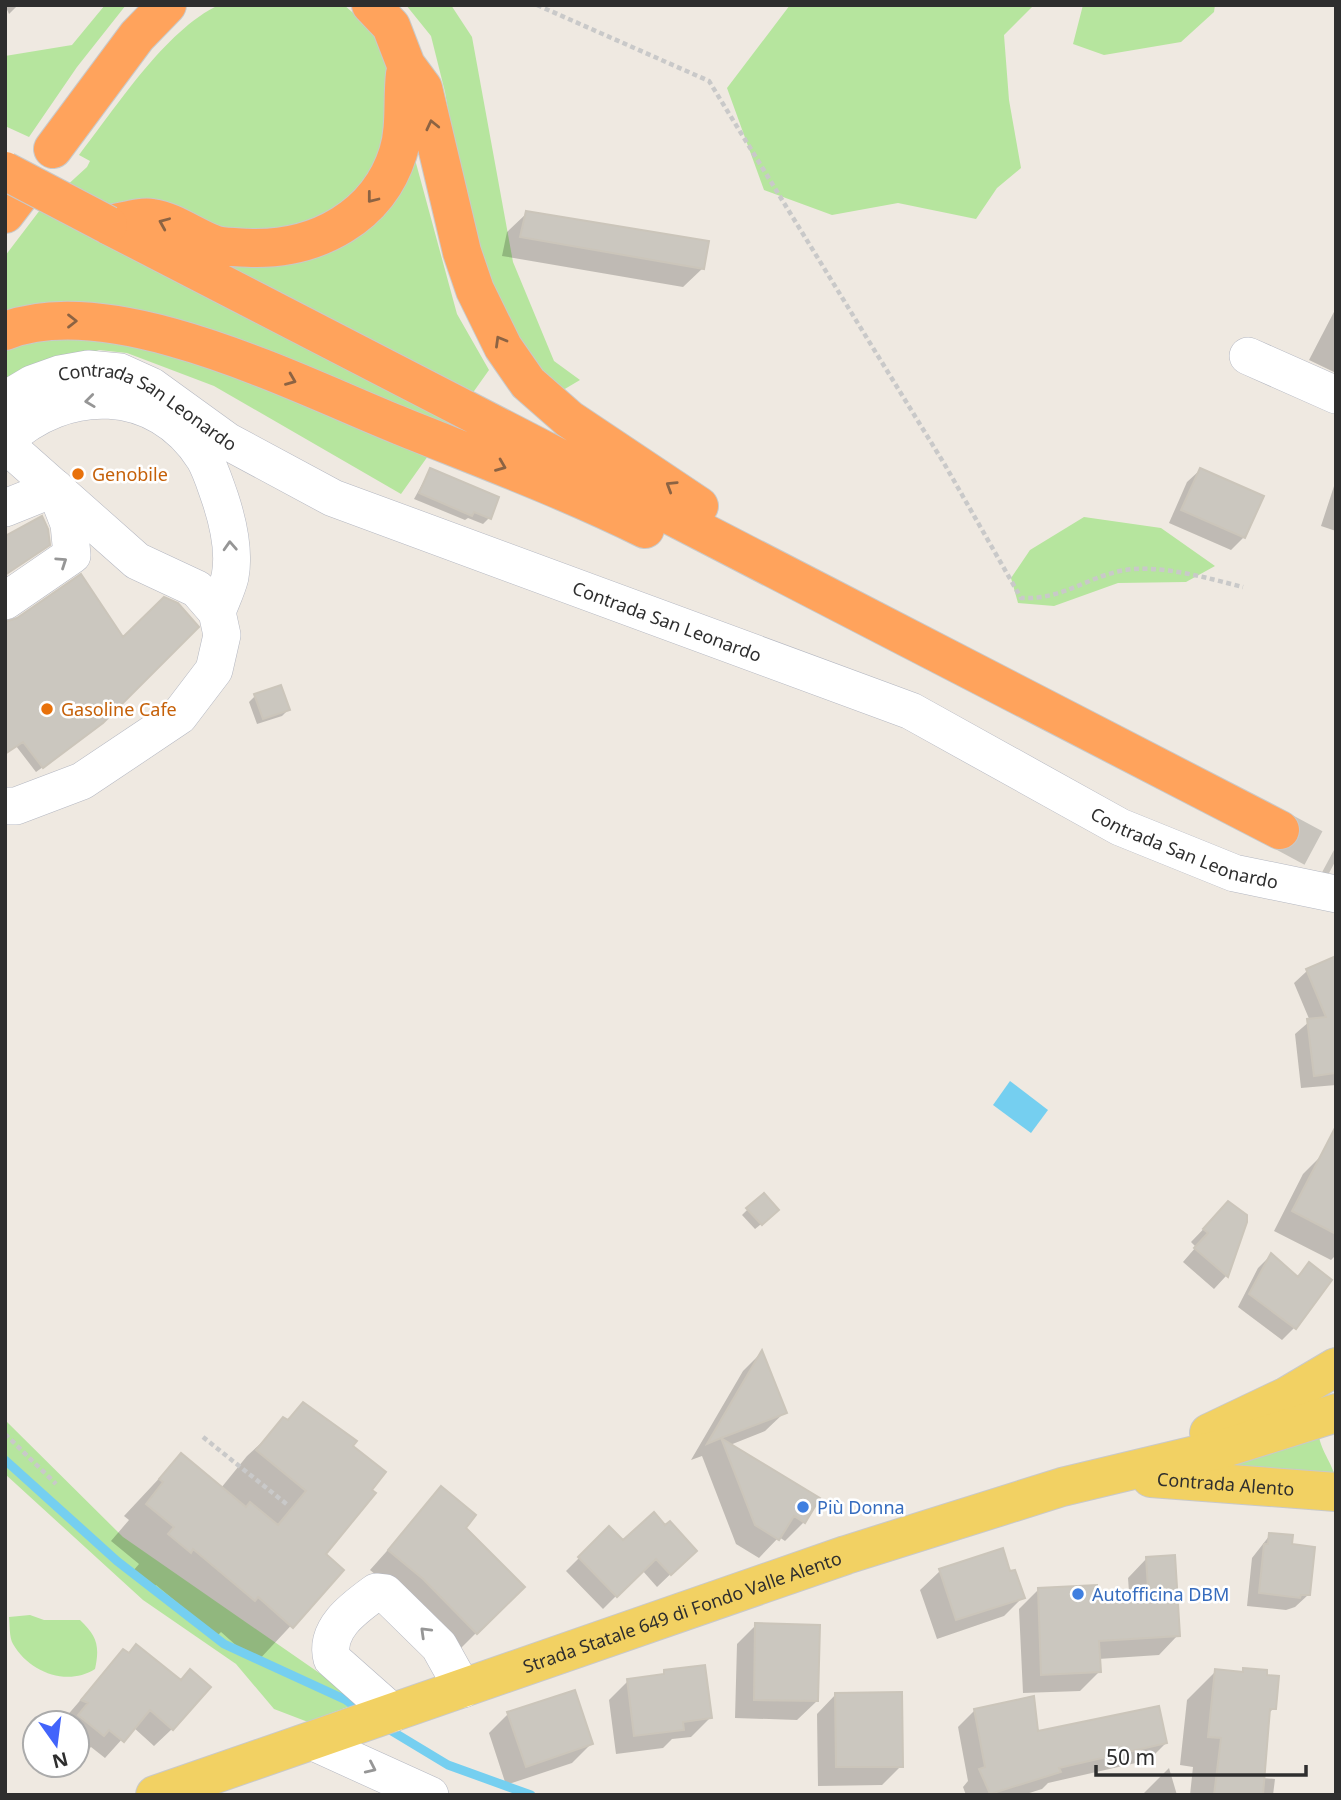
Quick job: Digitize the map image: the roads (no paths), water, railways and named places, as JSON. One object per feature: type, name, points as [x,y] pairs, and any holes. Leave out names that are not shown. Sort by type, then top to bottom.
[{"type":"highway","points":[[53,149],[138,36],[167,5]]},
{"type":"highway","points":[[371,5],[391,26],[407,65],[423,88],[462,252],[475,290],[503,347],[528,383],[559,410],[612,449],[694,500],[737,550]]},
{"type":"highway","points":[[108,225],[152,218],[218,245],[244,247],[269,248],[328,234],[353,220],[371,202],[388,176],[404,125],[403,94],[407,65]]},
{"type":"highway","points":[[9,194],[108,225],[1280,830]]},
{"type":"highway","points":[[5,331],[34,323],[79,320],[138,330],[230,357],[559,489],[676,544],[737,550]]},
{"type":"main road","name":"Strada Statale 649 di Fondo Valle Alento","points":[[1118,1475],[1336,1370]]},
{"type":"main road","name":"Strada Statale 649 di Fondo Valle Alento","points":[[155,1795],[828,1561],[1062,1487],[1333,1426],[1325,1397],[1336,1370]]},
{"type":"main road","points":[[1264,1407],[1295,1410],[1333,1426]]},
{"type":"main road","name":"Contrada Alento","points":[[1118,1475],[1336,1492]]},
{"type":"main road","name":"Strada Statale 649 di Fondo Valle Alento","points":[[220,1795],[251,1762]]},
{"type":"street","points":[[1248,356],[1336,395]]},
{"type":"street","name":"Contrada San Leonardo","points":[[5,401],[32,384],[60,374],[88,369],[120,372],[151,386],[227,441],[333,498],[911,711],[1120,827],[1234,873],[1336,894]]},
{"type":"street","points":[[5,806],[16,806],[82,781],[179,716],[214,670],[219,657],[222,635],[218,612],[230,576],[231,542],[224,509],[209,469],[187,436],[152,410],[123,400],[93,400],[46,413],[23,424],[5,443],[137,561],[197,589],[218,612]]},
{"type":"street","points":[[5,509],[55,488]]},
{"type":"street","points":[[5,601],[72,555],[69,524],[55,488]]},
{"type":"street","points":[[402,1710],[332,1659],[329,1647],[335,1631],[354,1608],[376,1592],[385,1593],[439,1646],[463,1689]]},
{"type":"street","points":[[328,1735],[430,1795]]},
{"type":"water","points":[[1010,1081],[1048,1110],[1031,1133],[993,1105]]},
{"type":"waterway","points":[[5,1460],[117,1561],[224,1644],[346,1700],[362,1711]]},
{"type":"waterway","points":[[385,1727],[448,1765],[531,1795]]},
{"type":"tunnel","points":[[1280,830],[1336,860]]},
{"type":"place","name":"Genobile","points":[[78,474]]},
{"type":"place","name":"Gasoline Cafe","points":[[47,709]]},
{"type":"place","name":"Più Donna","points":[[803,1507]]},
{"type":"place","name":"Autofficina DBM","points":[[1078,1594]]}]
